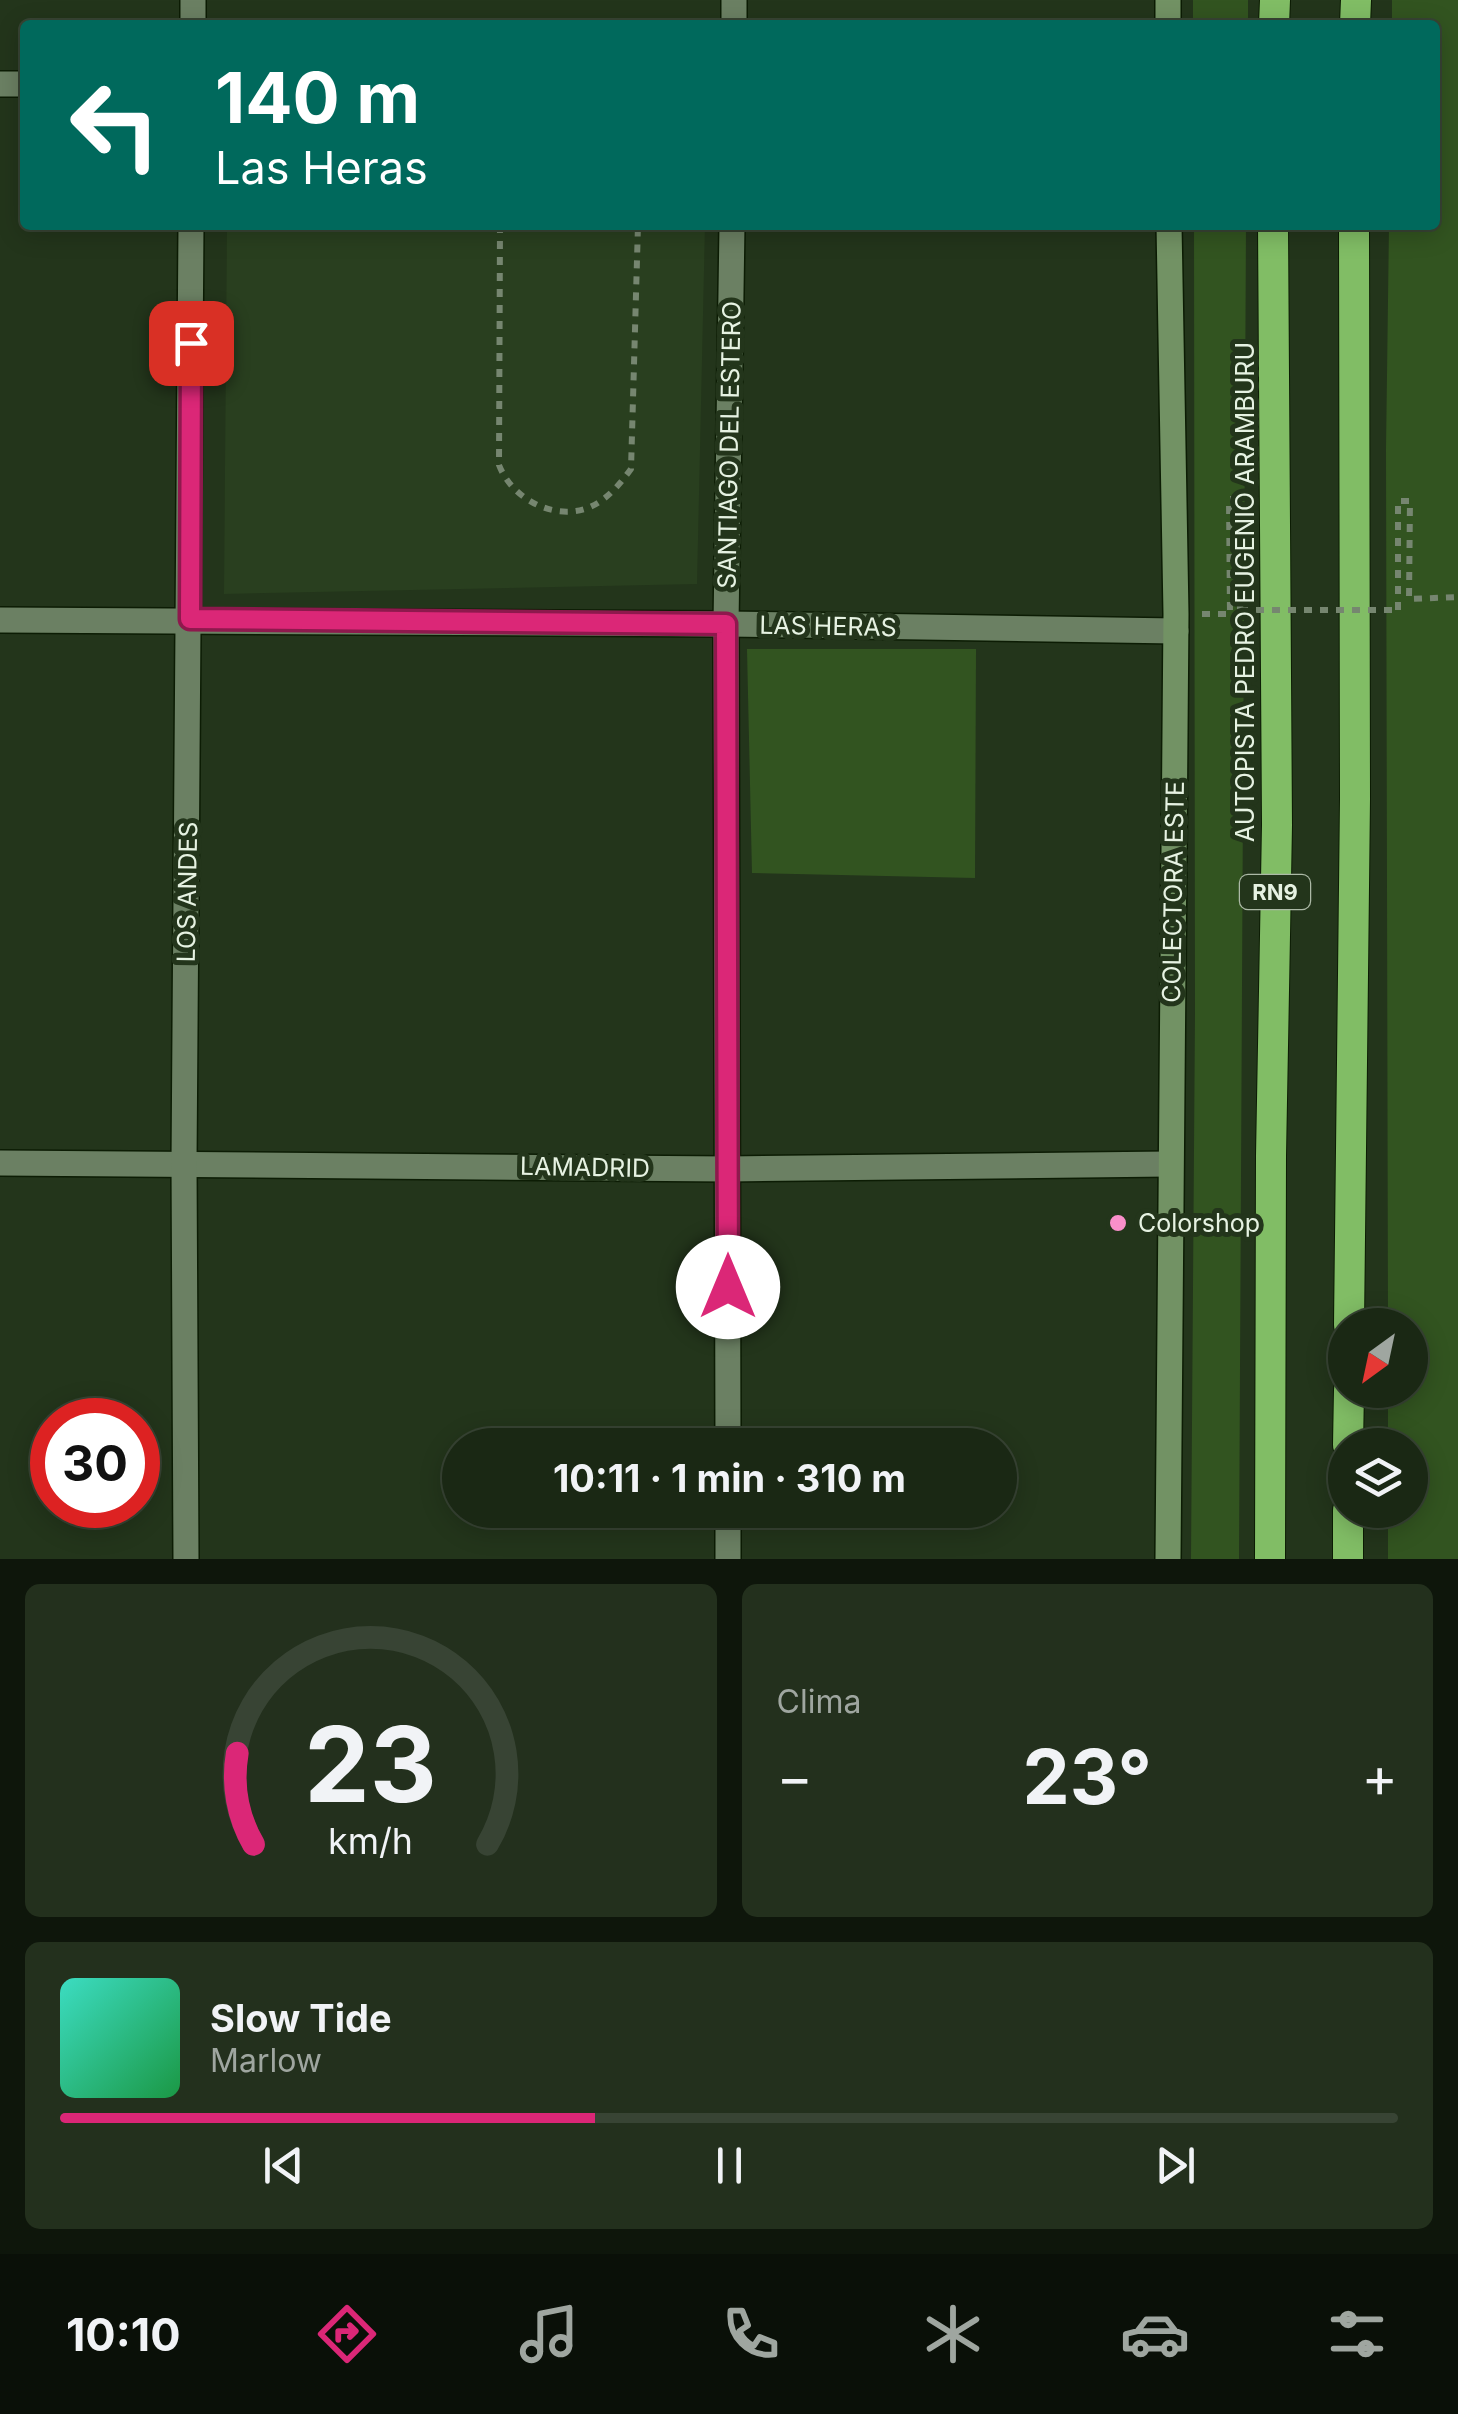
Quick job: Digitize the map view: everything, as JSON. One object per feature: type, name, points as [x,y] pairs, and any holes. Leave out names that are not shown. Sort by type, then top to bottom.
[{"type":"highway","name":"AUTOPISTA PEDRO EUGENIO ARAMBURU","points":[[1270,1559],[1276,825],[1274,230]]},
{"type":"highway","points":[[1349,1308],[1355,799],[1354,230]]},
{"type":"highway","points":[[1348,1528],[1348,1559]]},
{"type":"street","name":"LOS ANDES","points":[[186,1559],[184,1163],[192,230]]},
{"type":"street","name":"SANTIAGO DEL ESTERO","points":[[728,1428],[726,624],[732,230]]},
{"type":"street","name":"COLECTORA ESTE","points":[[1168,1559],[1176,623],[1169,230]]},
{"type":"street","name":"LAS HERAS","points":[[0,620],[1176,623]]},
{"type":"street","name":"LAMADRID","points":[[0,1163],[728,1169],[1169,1164]]},
{"type":"street","points":[[728,1528],[728,1559]]},
{"type":"path","points":[[500,230],[499,465],[503,475],[538,506],[572,512],[602,500],[631,469],[638,230]]},
{"type":"path","points":[[1176,623],[1230,614],[1229,499],[1239,499],[1240,610],[1398,610],[1398,501],[1410,501],[1410,599],[1458,597]]},
{"type":"shaded area","points":[[1193,0],[1248,0],[1248,20],[1193,20]]},
{"type":"shaded area","points":[[1392,0],[1458,0],[1458,1559],[1388,1559],[1388,1528],[1428,1528],[1428,1428],[1388,1428],[1388,1408],[1428,1408],[1428,1308],[1388,1308],[1389,230],[1440,230],[1440,20],[1392,20]]},
{"type":"shaded area","points":[[227,230],[705,230],[697,584],[224,594]]},
{"type":"shaded area","points":[[1194,230],[1246,230],[1239,1559],[1191,1559]]},
{"type":"shaded area","points":[[747,649],[976,649],[975,878],[752,873]]},
{"type":"place","name":"Colorshop","points":[[1118,1223]]},
{"type":"route","points":[[191,343],[190,619],[726,624],[728,1287]]}]
